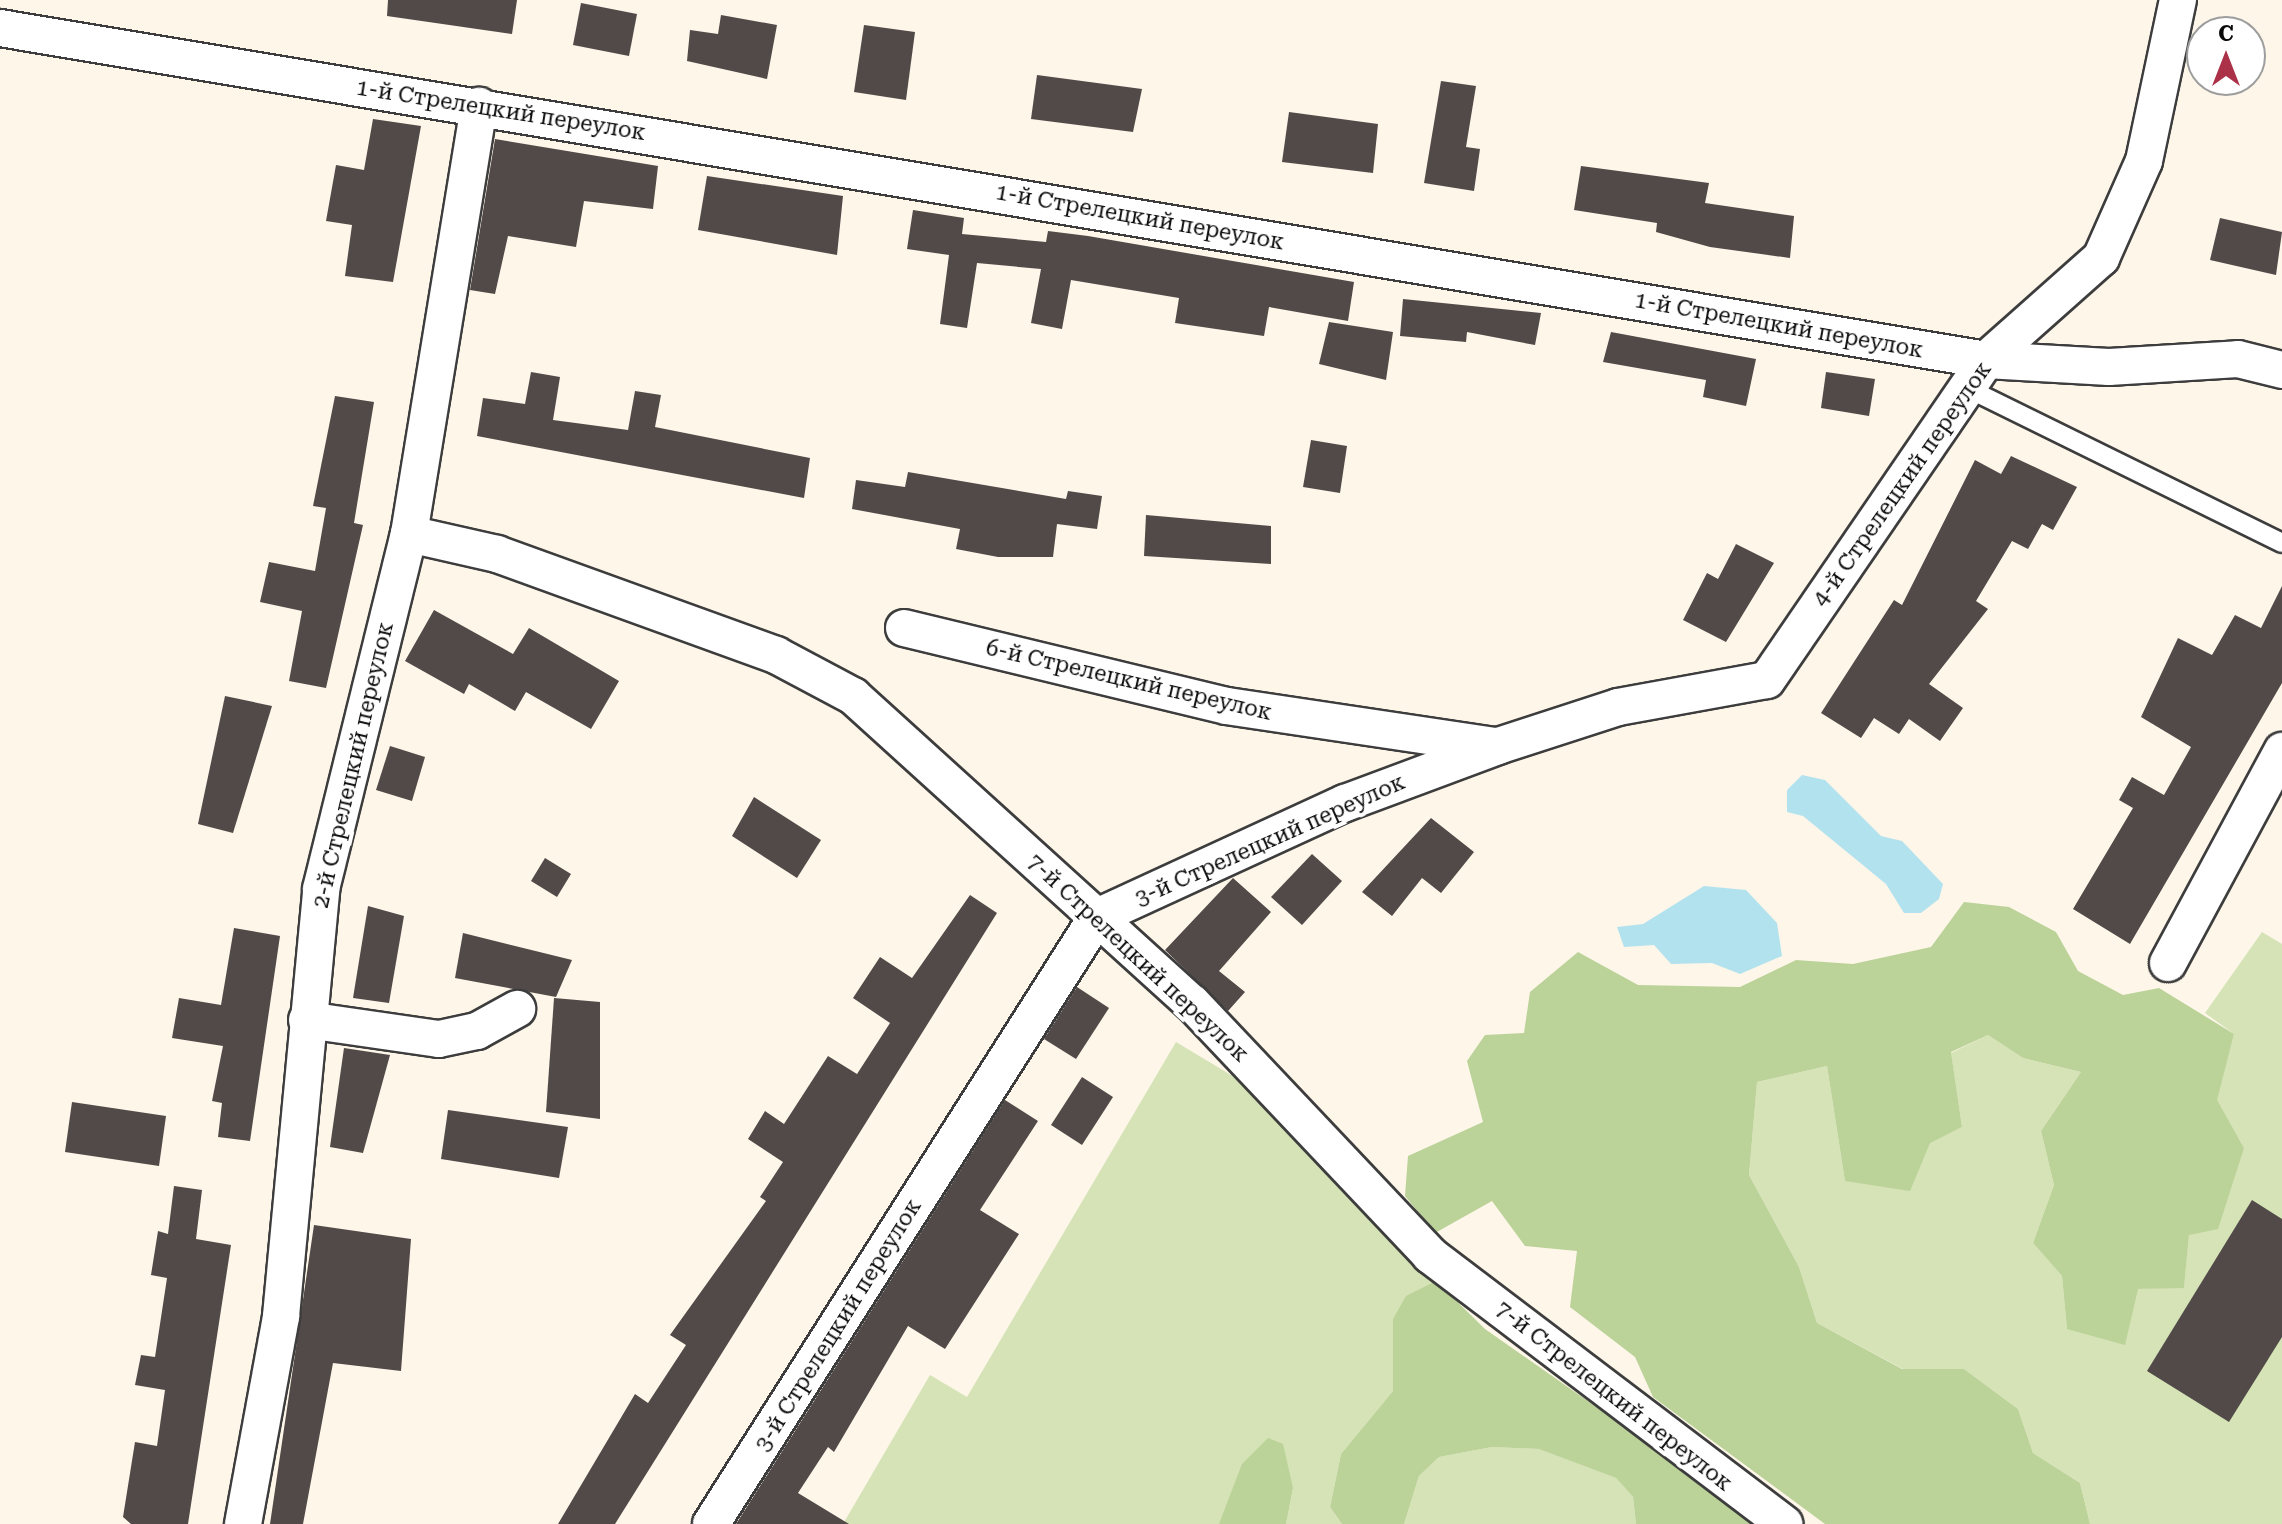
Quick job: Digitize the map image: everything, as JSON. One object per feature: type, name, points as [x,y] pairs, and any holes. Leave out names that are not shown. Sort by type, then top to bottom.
[{"type":"street","name":"4-й Стрелецкий переулок","points":[[1767,680],[1976,374],[2101,258],[2144,161],[2178,0]]},
{"type":"street","name":"1-й Стрелецкий переулок","points":[[0,28],[479,106],[1976,374],[2238,359],[2282,370]]},
{"type":"street","name":"2-й Стрелецкий переулок","points":[[243,1524],[281,1316],[321,889],[409,534],[479,106]]},
{"type":"street","name":"7-й Стрелецкий переулок","points":[[409,534],[497,554],[776,655],[853,696],[1192,1003],[1430,1255],[1784,1524]]},
{"type":"street","name":"6-й Стрелецкий переулок","points":[[904,628],[1227,706],[1498,746]]},
{"type":"street","name":"3-й Стрелецкий переулок","points":[[711,1524],[1097,917],[1345,803],[1498,746],[1618,707],[1767,680]]},
{"type":"street","points":[[2168,963],[2282,751]]},
{"type":"street","points":[[307,1020],[439,1039],[477,1031],[517,1009]]},
{"type":"lane","points":[[1976,374],[2282,543]]},
{"type":"green space","points":[[1964,902],[2009,907],[2056,932],[2078,971],[2123,995],[2159,988],[2234,1034],[2217,1100],[2244,1148],[2218,1229],[2189,1235],[2184,1288],[2138,1289],[2125,1345],[2067,1329],[2062,1276],[2033,1243],[2054,1185],[2041,1131],[2081,1072],[2023,1058],[1988,1035],[1951,1052],[1962,1127],[1930,1143],[1910,1191],[1845,1181],[1827,1066],[1757,1082],[1749,1175],[1799,1267],[1817,1323],[1902,1369],[1964,1369],[2018,1409],[2033,1453],[2080,1483],[2090,1524],[1825,1524],[1653,1397],[1635,1357],[1570,1307],[1577,1251],[1525,1246],[1492,1201],[1435,1233],[1405,1196],[1408,1156],[1483,1122],[1467,1061],[1485,1035],[1524,1033],[1530,992],[1578,952],[1638,985],[1740,987],[1796,960],[1853,964],[1931,947]]},
{"type":"green space","points":[[2262,932],[2282,944],[2282,1524],[2090,1524],[2080,1483],[2033,1453],[2018,1409],[1964,1369],[1903,1369],[1817,1323],[1799,1267],[1749,1175],[1757,1082],[1827,1066],[1845,1181],[1962,1127],[1951,1053],[1988,1035],[2023,1058],[2081,1072],[2041,1131],[2054,1185],[2033,1243],[2062,1276],[2067,1329],[2138,1289],[2184,1287],[2189,1234],[2244,1148],[2216,1100],[2234,1034],[2205,1013]]},
{"type":"green space","points":[[1176,1042],[1261,1093],[1436,1281],[1393,1319],[1393,1391],[1341,1454],[1330,1507],[1342,1524],[1286,1524],[1293,1488],[1247,1524],[843,1524],[930,1375],[967,1397]]},
{"type":"green space","points":[[1436,1281],[1485,1329],[1763,1524],[1636,1524],[1633,1497],[1616,1478],[1539,1449],[1492,1447],[1439,1457],[1419,1476],[1404,1524],[1342,1524],[1330,1507],[1341,1454],[1393,1391],[1393,1319],[1406,1296]]},
{"type":"green space","points":[[1268,1438],[1283,1444],[1293,1488],[1286,1524],[1219,1524],[1242,1464]]},
{"type":"green space","points":[[1492,1447],[1540,1449],[1616,1478],[1633,1497],[1636,1524],[1404,1524],[1419,1476],[1439,1457]]},
{"type":"water","points":[[1802,775],[1825,780],[1881,836],[1902,841],[1943,884],[1939,899],[1921,913],[1904,913],[1886,884],[1803,816],[1787,812],[1787,790]]},
{"type":"water","points":[[1704,886],[1746,890],[1777,923],[1782,956],[1740,974],[1712,963],[1671,964],[1654,945],[1624,947],[1617,927],[1643,924]]},
{"type":"building","points":[[388,0],[517,0],[512,34],[387,16]]},
{"type":"building","points":[[581,3],[637,14],[629,56],[573,45]]},
{"type":"building","points":[[721,15],[777,25],[767,79],[687,61],[690,30],[718,34]]},
{"type":"building","points":[[864,25],[915,32],[906,100],[854,92]]},
{"type":"building","points":[[1037,75],[1142,89],[1133,132],[1031,119]]},
{"type":"building","points":[[1441,81],[1476,86],[1466,147],[1480,149],[1474,191],[1424,183]]},
{"type":"building","points":[[1289,112],[1378,124],[1373,173],[1282,162]]},
{"type":"building","points":[[373,119],[421,126],[393,282],[345,276],[352,225],[326,221],[336,165],[364,170]]},
{"type":"building","points":[[495,139],[658,166],[653,209],[584,201],[576,247],[508,236],[495,294],[470,290]]},
{"type":"building","points":[[1581,166],[1709,183],[1705,203],[1794,216],[1790,258],[1710,247],[1656,232],[1657,223],[1574,210]]},
{"type":"building","points":[[707,176],[843,196],[837,255],[698,230]]},
{"type":"building","points":[[913,210],[964,218],[962,234],[1046,242],[1048,231],[1354,282],[1348,321],[1269,307],[1264,336],[1175,323],[1179,298],[1071,280],[1062,329],[1031,323],[1041,269],[977,263],[967,328],[940,324],[949,255],[907,249]]},
{"type":"building","points":[[2220,218],[2282,232],[2276,275],[2210,260]]},
{"type":"building","points":[[1403,299],[1541,313],[1535,345],[1467,332],[1466,342],[1400,336]]},
{"type":"building","points":[[1329,322],[1393,332],[1386,380],[1319,364]]},
{"type":"building","points":[[1611,332],[1756,359],[1746,406],[1703,397],[1706,380],[1603,362]]},
{"type":"building","points":[[531,372],[560,377],[553,420],[628,430],[635,391],[661,395],[655,427],[810,458],[804,498],[477,436],[483,398],[525,404]]},
{"type":"building","points":[[1826,372],[1875,379],[1869,416],[1821,408]]},
{"type":"building","points":[[335,396],[374,402],[354,523],[363,525],[326,688],[289,681],[302,611],[260,602],[269,562],[315,571],[326,508],[313,506]]},
{"type":"building","points":[[1311,440],[1347,446],[1340,493],[1303,487]]},
{"type":"building","points":[[2011,456],[2077,487],[2053,530],[2042,524],[2028,549],[2012,541],[1976,601],[1988,609],[1929,684],[1963,708],[1940,741],[1909,719],[1899,734],[1874,718],[1861,738],[1821,713],[1894,600],[1902,605],[1975,460],[2001,474]]},
{"type":"building","points":[[908,472],[1066,499],[1068,491],[1102,496],[1097,529],[1057,524],[1053,557],[998,557],[956,549],[960,529],[852,509],[856,480],[905,487]]},
{"type":"building","points":[[1146,515],[1271,526],[1271,564],[1144,556]]},
{"type":"building","points":[[1736,544],[1774,563],[1726,642],[1683,620],[1707,573],[1718,579]]},
{"type":"building","points":[[2282,586],[2282,683],[2130,944],[2073,909],[2133,808],[2119,800],[2132,777],[2164,795],[2191,747],[2141,717],[2178,638],[2212,655],[2235,615],[2261,628]]},
{"type":"building","points":[[434,610],[513,654],[529,628],[619,681],[591,729],[526,692],[515,711],[469,684],[464,694],[405,661]]},
{"type":"building","points":[[225,696],[272,706],[233,833],[198,824]]},
{"type":"building","points":[[390,746],[425,757],[412,801],[376,790]]},
{"type":"building","points":[[754,797],[821,840],[797,878],[732,836]]},
{"type":"building","points":[[1431,818],[1474,852],[1441,893],[1422,878],[1392,916],[1362,892]]},
{"type":"building","points":[[1312,854],[1342,881],[1302,925],[1271,897]]},
{"type":"building","points":[[545,858],[571,874],[557,897],[531,881]]},
{"type":"building","points":[[1233,878],[1271,912],[1219,971],[1245,992],[1228,1011],[1165,950]]},
{"type":"building","points":[[970,895],[997,913],[615,1524],[558,1524],[635,1394],[648,1403],[686,1345],[670,1335],[766,1201],[760,1197],[783,1162],[748,1139],[765,1111],[784,1124],[828,1056],[857,1074],[890,1023],[853,998],[880,957],[912,978]]},
{"type":"building","points":[[368,906],[404,916],[389,1003],[353,998]]},
{"type":"building","points":[[234,928],[280,936],[250,1141],[218,1137],[222,1103],[212,1101],[223,1046],[172,1038],[179,998],[221,1005]]},
{"type":"building","points":[[463,933],[572,960],[556,997],[455,978]]},
{"type":"building","points":[[1077,987],[1109,1008],[1076,1059],[1044,1039]]},
{"type":"building","points":[[554,998],[600,1002],[600,1119],[546,1112]]},
{"type":"building","points":[[344,1048],[390,1055],[363,1153],[330,1147]]},
{"type":"building","points":[[1082,1077],[1113,1097],[1082,1145],[1051,1125]]},
{"type":"building","points":[[1005,1100],[1038,1121],[980,1210],[1019,1234],[945,1349],[908,1326],[834,1452],[828,1447],[798,1493],[849,1524],[736,1524]]},
{"type":"building","points":[[72,1102],[166,1116],[159,1166],[65,1152]]},
{"type":"building","points":[[448,1110],[568,1127],[559,1178],[441,1159]]},
{"type":"building","points":[[174,1186],[202,1190],[196,1239],[231,1245],[188,1524],[131,1524],[123,1517],[135,1442],[157,1446],[165,1390],[135,1385],[141,1355],[155,1357],[167,1278],[151,1275],[158,1231],[168,1234]]},
{"type":"building","points":[[2252,1200],[2282,1219],[2282,1337],[2229,1422],[2147,1371]]},
{"type":"building","points":[[314,1225],[411,1239],[401,1371],[333,1363],[303,1524],[270,1524]]}]
